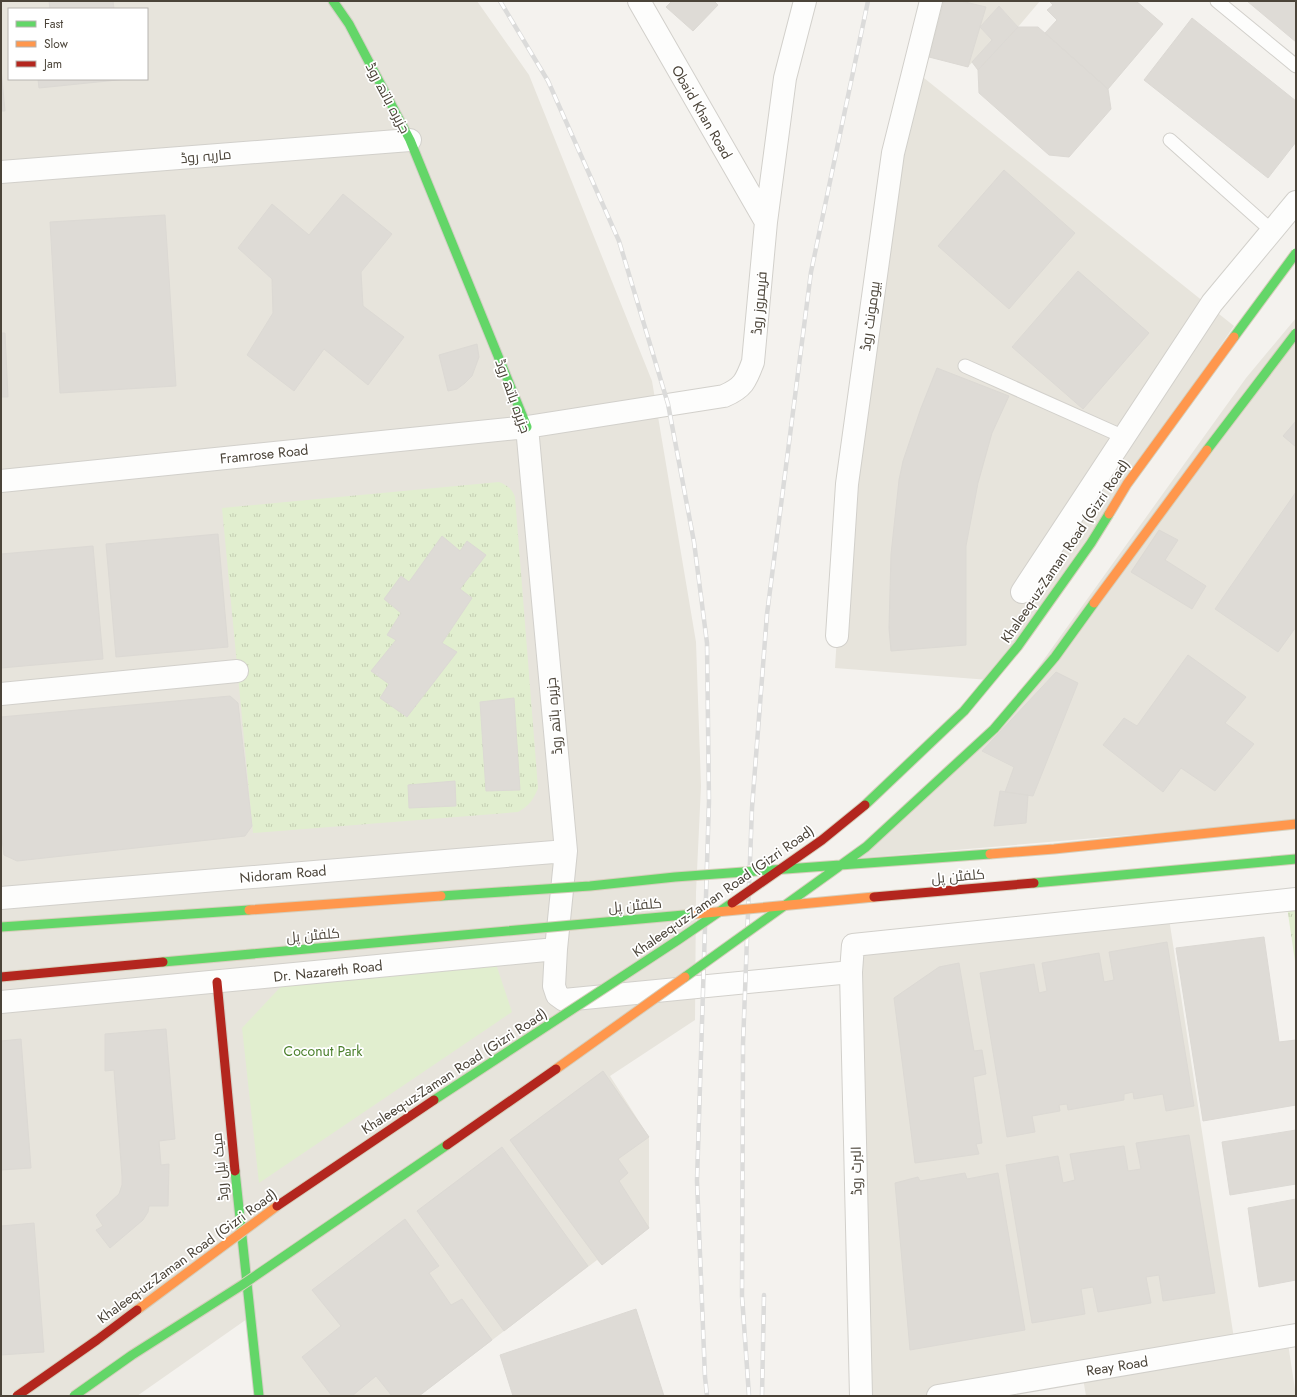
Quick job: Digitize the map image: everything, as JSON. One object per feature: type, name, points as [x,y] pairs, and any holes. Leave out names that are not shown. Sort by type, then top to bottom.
[{"type":"main road","name":"جزیرہ باتھ روڈ","points":[[334,1],[349,24],[410,140],[527,427]]},
{"type":"main road","name":"Khaleeq-uz-Zaman Road (Gizri Road)","points":[[17,1396],[97,1340],[273,1208],[678,940],[822,840],[873,799],[964,711],[1018,646],[1091,543],[1127,484],[1296,253]]},
{"type":"main road","points":[[74,1396],[132,1355],[242,1285],[509,1103],[866,847],[994,728],[1050,663],[1296,332]]},
{"type":"main road","name":"کلفٹن پل","points":[[1,927],[574,887],[675,877],[1054,849],[1296,824]]},
{"type":"main road","name":"کلفٹن پل","points":[[1,977],[1296,859]]},
{"type":"main road","name":"میک نیل روڈ","points":[[217,982],[226,1084],[259,1396]]},
{"type":"street","name":"Obaid Khan Road","points":[[639,1],[766,222]]},
{"type":"street","name":"فریمروز روڈ","points":[[527,427],[724,396],[736,391],[747,379],[753,362],[766,222],[785,78],[805,1]]},
{"type":"street","name":"بیومونٹ روڈ","points":[[837,636],[847,484],[893,153],[931,1]]},
{"type":"street","name":"ماریہ روڈ","points":[[1,172],[410,140]]},
{"type":"street","points":[[1022,592],[1212,303],[1296,202]]},
{"type":"street","name":"Framrose Road","points":[[1,481],[527,427]]},
{"type":"street","name":"جزیرہ باتھ روڈ","points":[[527,427],[566,851]]},
{"type":"street","points":[[1,694],[237,671]]},
{"type":"street","points":[[566,851],[556,949],[554,986],[557,995],[564,1000],[852,972]]},
{"type":"street","name":"Nidoram Road","points":[[1,898],[566,851]]},
{"type":"street","name":"البرٹ روڈ","points":[[861,1396],[852,972],[853,945],[1296,899]]},
{"type":"street","name":"Dr. Nazareth Road","points":[[1,1002],[556,949]]},
{"type":"street","name":"Reay Road","points":[[938,1396],[1296,1335]]},
{"type":"lane","points":[[1217,1],[1296,66]]},
{"type":"lane","points":[[1170,140],[1272,231]]},
{"type":"lane","points":[[965,366],[1124,437]]},
{"type":"shaded area","points":[[1,1],[477,1],[529,75],[652,381],[696,642],[701,786],[696,892],[695,1020],[610,1076],[649,1137],[649,1228],[602,1265],[597,1260],[419,1396],[258,1396],[247,1319],[137,1396],[1,1396]]},
{"type":"shaded area","points":[[931,1],[1040,1],[1018,27],[999,6],[980,27],[992,40],[968,67],[929,57],[917,56]]},
{"type":"shaded area","points":[[914,70],[1234,326],[989,680],[835,668],[837,636]]},
{"type":"shaded area","points":[[1296,318],[1296,821],[849,859],[994,729],[1246,378]]},
{"type":"shaded area","points":[[1168,912],[1235,1345],[1287,1337],[1296,1396],[1086,1396],[1082,1372],[940,1396],[865,1396],[853,946]]},
{"type":"green space","points":[[499,482],[509,488],[515,497],[538,788],[533,799],[528,805],[518,812],[253,833],[222,508]]},
{"type":"green space","points":[[1296,899],[1296,968],[1286,900]]},
{"type":"green space","name":"Coconut Park","points":[[496,964],[512,1012],[259,1183],[242,1028],[288,979]]},
{"type":"building","points":[[49,1],[113,1],[114,8],[50,8]]},
{"type":"building","points":[[672,1],[714,1],[718,5],[693,31],[666,7]]},
{"type":"building","points":[[944,1],[961,1],[986,7],[968,67],[929,57]]},
{"type":"building","points":[[1049,1],[1136,1],[1163,24],[1108,89],[1045,33],[1057,20],[1047,10],[1053,5]]},
{"type":"building","points":[[1247,1],[1296,1],[1296,42]]},
{"type":"building","points":[[999,6],[1018,27],[978,70],[972,62],[992,40],[980,27]]},
{"type":"building","points":[[1192,18],[1296,101],[1296,142],[1268,178],[1144,80]]},
{"type":"building","points":[[1018,27],[1038,27],[1108,89],[1111,109],[1069,157],[1049,155],[979,93],[978,70]]},
{"type":"building","points":[[1,69],[5,111],[1,111]]},
{"type":"building","points":[[38,80],[117,80],[39,88]]},
{"type":"building","points":[[1004,170],[1075,233],[1009,309],[938,246]]},
{"type":"building","points":[[343,194],[392,234],[361,272],[363,306],[404,337],[368,385],[324,349],[294,391],[247,355],[273,313],[272,279],[238,248],[272,204],[309,235]]},
{"type":"building","points":[[165,215],[176,386],[60,393],[50,222]]},
{"type":"building","points":[[1078,271],[1149,333],[1083,409],[1012,347]]},
{"type":"building","points":[[1,333],[5,333],[8,397],[1,397]]},
{"type":"building","points":[[477,344],[479,357],[472,376],[457,389],[448,391],[439,355]]},
{"type":"building","points":[[937,368],[1009,396],[992,433],[978,483],[966,546],[966,645],[891,651],[889,628],[891,554],[899,480],[903,461],[921,408]]},
{"type":"building","points":[[1296,421],[1296,447],[1283,436]]},
{"type":"building","points":[[1296,492],[1296,627],[1278,652],[1215,609]]},
{"type":"building","points":[[1159,530],[1178,540],[1165,560],[1206,586],[1192,609],[1131,572]]},
{"type":"building","points":[[218,534],[228,647],[116,657],[106,544]]},
{"type":"building","points":[[442,536],[460,551],[467,541],[486,555],[460,589],[472,598],[442,643],[457,652],[407,717],[380,698],[389,684],[371,671],[396,640],[387,635],[401,613],[384,599],[401,576],[409,582]]},
{"type":"building","points":[[93,546],[103,659],[1,668],[1,554]]},
{"type":"building","points":[[1188,655],[1246,697],[1225,723],[1254,744],[1215,791],[1181,768],[1163,792],[1103,745],[1124,718],[1137,726]]},
{"type":"building","points":[[1056,672],[1078,683],[1033,796],[1005,792],[1014,767],[982,751]]},
{"type":"building","points":[[230,696],[238,703],[252,826],[245,836],[17,861],[4,855],[1,831],[1,717]]},
{"type":"building","points":[[514,698],[520,790],[486,791],[480,702]]},
{"type":"building","points":[[455,781],[456,806],[409,808],[408,785]]},
{"type":"building","points":[[1000,791],[1028,795],[1026,823],[994,826]]},
{"type":"building","points":[[1264,937],[1279,1042],[1296,1040],[1296,1105],[1203,1121],[1176,948]]},
{"type":"building","points":[[1167,942],[1194,1106],[1166,1111],[1163,1094],[1134,1099],[1133,1092],[1124,1094],[1124,1100],[1068,1110],[1067,1104],[1059,1105],[1060,1111],[1032,1116],[1035,1132],[1007,1137],[980,973],[1034,964],[1039,993],[1047,991],[1042,963],[1099,953],[1104,982],[1114,980],[1109,952]]},
{"type":"building","points":[[959,963],[974,1051],[982,1050],[986,1074],[973,1077],[982,1143],[976,1144],[979,1154],[915,1163],[894,998],[939,967]]},
{"type":"building","points":[[166,1029],[175,1139],[159,1141],[161,1165],[169,1164],[168,1206],[149,1206],[148,1212],[143,1220],[110,1248],[96,1230],[103,1226],[96,1215],[119,1194],[122,1185],[122,1176],[114,1070],[105,1071],[105,1034]]},
{"type":"building","points":[[21,1039],[31,1168],[1,1170],[1,1041]]},
{"type":"building","points":[[603,1071],[649,1137],[618,1159],[628,1173],[619,1181],[649,1228],[602,1265],[510,1140]]},
{"type":"building","points":[[1296,1130],[1296,1184],[1230,1195],[1222,1142]]},
{"type":"building","points":[[1189,1135],[1215,1293],[1163,1301],[1159,1275],[1146,1277],[1151,1303],[1098,1312],[1093,1287],[1081,1289],[1085,1314],[1032,1323],[1006,1165],[1058,1156],[1063,1183],[1075,1180],[1070,1154],[1124,1146],[1128,1171],[1141,1169],[1136,1143]]},
{"type":"building","points":[[502,1147],[588,1266],[504,1331],[417,1211]]},
{"type":"building","points":[[965,1173],[967,1179],[998,1173],[1025,1330],[910,1350],[895,1183],[918,1177],[920,1181]]},
{"type":"building","points":[[1296,1199],[1296,1280],[1259,1287],[1248,1208]]},
{"type":"building","points":[[405,1219],[439,1266],[429,1273],[451,1305],[462,1299],[492,1340],[419,1396],[392,1396],[376,1376],[352,1396],[332,1396],[302,1357],[341,1326],[312,1290]]},
{"type":"building","points":[[34,1223],[44,1352],[1,1355],[1,1226]]},
{"type":"building","points":[[636,1309],[664,1396],[513,1396],[500,1355]]},
{"type":"railway","points":[[500,1],[548,81],[619,241],[668,404],[694,542],[707,643],[709,801],[697,1181],[707,1396]]},
{"type":"railway","points":[[749,1396],[742,1296],[743,1044],[752,808],[767,614],[811,272],[868,1]]},
{"type":"railway","points":[[762,1396],[764,1295]]},
{"type":"traffic: fast","points":[[333,1],[349,24],[410,140],[527,427]]},
{"type":"traffic: fast","points":[[1234,337],[1296,253]]},
{"type":"traffic: fast","points":[[1207,450],[1296,333]]},
{"type":"traffic: fast","points":[[865,805],[964,711],[1018,646],[1091,543],[1109,514]]},
{"type":"traffic: fast","points":[[685,977],[866,847],[994,729],[1055,657],[1094,603]]},
{"type":"traffic: fast","points":[[441,896],[590,886],[675,877],[990,854]]},
{"type":"traffic: fast","points":[[1034,883],[1296,859]]},
{"type":"traffic: fast","points":[[434,1100],[732,903]]},
{"type":"traffic: fast","points":[[1,927],[249,910]]},
{"type":"traffic: fast","points":[[163,962],[695,914]]},
{"type":"traffic: fast","points":[[74,1396],[132,1355],[242,1285],[447,1145]]},
{"type":"traffic: fast","points":[[235,1171],[259,1396]]},
{"type":"traffic: jam","points":[[732,903],[822,840],[865,805]]},
{"type":"traffic: jam","points":[[874,897],[1034,883]]},
{"type":"traffic: jam","points":[[1,977],[163,962]]},
{"type":"traffic: jam","points":[[217,982],[235,1171]]},
{"type":"traffic: jam","points":[[447,1145],[556,1069]]},
{"type":"traffic: jam","points":[[277,1206],[434,1100]]},
{"type":"traffic: jam","points":[[17,1396],[137,1310]]},
{"type":"traffic: slow","points":[[1109,514],[1127,484],[1234,337]]},
{"type":"traffic: slow","points":[[1094,603],[1207,450]]},
{"type":"traffic: slow","points":[[990,854],[1054,849],[1296,824]]},
{"type":"traffic: slow","points":[[249,910],[441,896]]},
{"type":"traffic: slow","points":[[695,914],[874,897]]},
{"type":"traffic: slow","points":[[556,1069],[685,977]]},
{"type":"traffic: slow","points":[[137,1310],[277,1206]]}]
